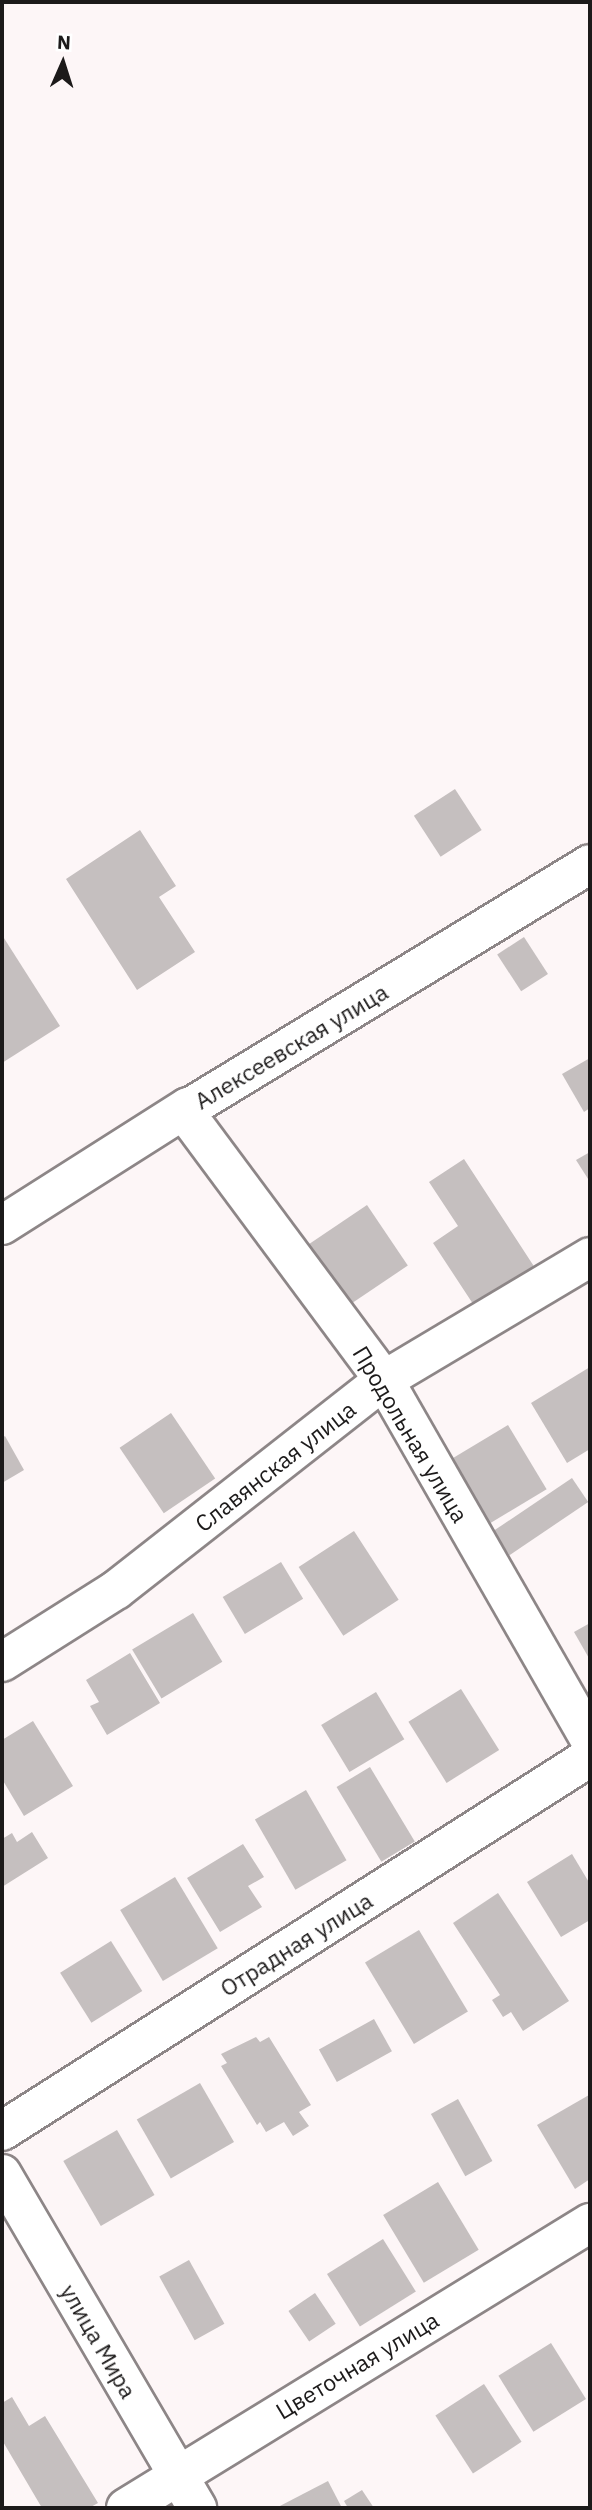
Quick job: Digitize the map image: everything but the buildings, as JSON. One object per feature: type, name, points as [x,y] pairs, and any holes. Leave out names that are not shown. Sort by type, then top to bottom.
[{"type":"street","name":"Алексеевская улица","points":[[184,1111],[590,864]]},
{"type":"street","name":"Алексеевская улица","points":[[2,1226],[188,1107],[184,1111]]},
{"type":"street","name":"Продольная улица","points":[[184,1111],[384,1380],[590,1738]]},
{"type":"street","name":"Славянская улица","points":[[2,1662],[116,1590],[384,1380],[590,1257]]},
{"type":"street","name":"Отрадная улица","points":[[2,2132],[590,1758]]},
{"type":"street","name":"улица Мира","points":[[2,2174],[197,2508]]},
{"type":"street","name":"Цветочная улица","points":[[126,2508],[590,2223]]}]
